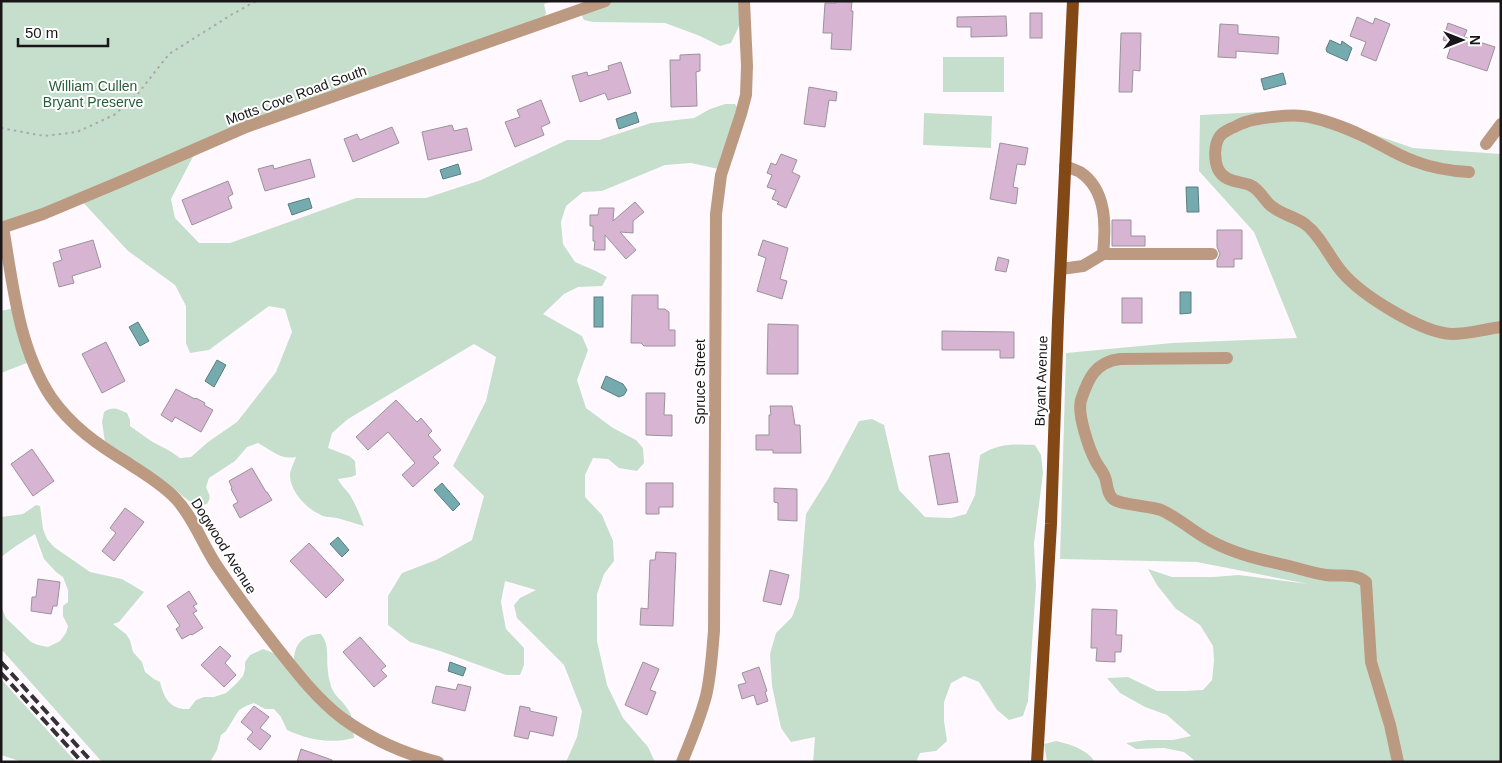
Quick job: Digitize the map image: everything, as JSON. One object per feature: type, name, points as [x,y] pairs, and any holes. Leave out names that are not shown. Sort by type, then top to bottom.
[{"type":"main road","name":"Bryant Avenue","points":[[1037,762],[1053,498],[1060,269],[1073,1]]},
{"type":"street","name":"Motts Cove Road South","points":[[2,228],[43,214],[246,127],[605,1]]},
{"type":"street","name":"Spruce Street","points":[[682,762],[699,720],[712,659],[714,621],[716,214],[721,175],[746,95],[747,66],[744,1]]},
{"type":"street","points":[[1469,172],[1444,170],[1412,161],[1346,128],[1292,115],[1247,121],[1221,134],[1215,151],[1218,169],[1223,176],[1251,185],[1274,208],[1307,226],[1316,234],[1350,282],[1388,308],[1423,327],[1452,334],[1501,326]]},
{"type":"street","points":[[1486,144],[1501,124]]},
{"type":"street","points":[[1066,166],[1080,173],[1094,187],[1104,211],[1105,236],[1103,254]]},
{"type":"street","name":"Dogwood Avenue","points":[[2,228],[19,313],[32,361],[51,396],[68,418],[80,430],[154,480],[176,499],[186,512],[214,562],[246,608],[296,672],[331,708],[365,732],[397,749],[438,762]]},
{"type":"street","points":[[1060,269],[1082,266],[1103,254],[1212,254]]},
{"type":"street","points":[[1227,358],[1120,359],[1111,360],[1098,367],[1090,377],[1085,388],[1080,410],[1089,447],[1104,475],[1110,495],[1117,501],[1158,509],[1173,515],[1207,539],[1226,549],[1324,575],[1357,577],[1366,582],[1371,662],[1390,725],[1398,762]]},
{"type":"path","points":[[1,128],[44,136],[77,132],[114,115],[136,96],[169,54],[256,1]]},
{"type":"green space","name":"William Cullen Bryant Preserve","points":[[1,1],[553,1],[544,4],[546,13],[544,19],[197,149],[171,199],[175,218],[199,243],[230,243],[356,198],[426,198],[481,180],[567,140],[599,140],[651,123],[694,118],[710,109],[725,104],[735,104],[741,114],[723,170],[691,163],[665,165],[602,191],[583,192],[566,206],[561,222],[563,244],[575,262],[607,277],[602,286],[578,287],[564,294],[543,314],[582,336],[588,350],[577,380],[586,408],[613,428],[636,440],[643,448],[644,463],[637,471],[619,468],[608,459],[593,458],[585,475],[585,497],[602,515],[613,541],[614,561],[604,574],[597,594],[597,641],[607,685],[623,718],[648,747],[655,762],[566,762],[577,737],[582,711],[564,665],[517,618],[514,605],[520,598],[536,590],[505,581],[501,602],[506,629],[524,648],[524,665],[520,675],[506,675],[410,642],[388,625],[388,596],[402,573],[436,560],[472,540],[484,496],[453,466],[486,401],[496,357],[474,344],[348,419],[332,433],[328,448],[349,456],[355,461],[356,475],[338,479],[352,499],[364,526],[323,516],[309,508],[296,493],[291,481],[290,473],[296,457],[280,456],[258,443],[247,447],[235,461],[209,478],[206,487],[209,496],[207,504],[198,505],[105,442],[102,422],[104,412],[115,409],[127,413],[130,426],[151,441],[180,458],[191,457],[208,442],[237,422],[276,372],[292,332],[285,309],[269,306],[209,350],[190,353],[186,343],[186,306],[175,285],[128,251],[80,199],[1,227]]},
{"type":"green space","points":[[605,1],[738,1],[740,24],[731,43],[720,46],[700,36],[665,23],[593,22],[584,20],[582,16],[584,11]]},
{"type":"green space","points":[[943,57],[1004,57],[1004,92],[943,92]]},
{"type":"green space","points":[[1303,110],[1413,148],[1501,154],[1501,762],[1196,762],[1184,752],[1164,748],[1136,749],[1126,743],[1147,740],[1173,740],[1191,736],[1167,715],[1145,707],[1120,693],[1107,678],[1128,677],[1157,691],[1203,690],[1212,680],[1214,661],[1213,646],[1200,625],[1176,609],[1157,585],[1148,569],[1172,577],[1239,575],[1308,584],[1197,562],[1060,559],[1066,353],[1172,343],[1297,338],[1254,232],[1199,171],[1200,115]]},
{"type":"green space","points":[[924,113],[992,116],[991,148],[923,145]]},
{"type":"green space","points":[[18,307],[32,361],[1,373],[1,311]]},
{"type":"green space","points":[[872,419],[884,425],[899,490],[925,517],[951,518],[966,514],[975,495],[980,455],[987,451],[1006,445],[1035,445],[1041,455],[1043,473],[1034,544],[1036,586],[1028,701],[1023,716],[1009,720],[997,710],[979,682],[964,676],[951,683],[944,702],[947,741],[936,751],[920,753],[916,762],[813,762],[815,737],[791,742],[781,728],[772,686],[770,654],[776,633],[792,617],[799,598],[806,514],[828,479],[859,421]]},
{"type":"green space","points":[[36,505],[40,506],[43,529],[47,539],[54,547],[90,572],[122,579],[144,592],[119,622],[113,624],[126,634],[130,640],[133,652],[142,662],[145,672],[160,682],[166,698],[177,708],[189,709],[196,700],[226,693],[243,676],[245,662],[250,655],[263,649],[294,661],[294,655],[301,641],[309,636],[321,634],[327,647],[328,673],[331,686],[334,693],[351,715],[354,738],[336,741],[312,739],[287,730],[281,717],[274,709],[265,709],[254,703],[239,710],[226,731],[221,735],[217,750],[210,762],[102,762],[1,649],[1,606],[6,618],[31,642],[38,645],[48,647],[60,641],[66,633],[68,626],[63,616],[63,606],[68,602],[68,590],[63,577],[44,559],[35,534],[1,557],[1,517],[23,514]]},
{"type":"green space","points":[[1,679],[76,762],[22,762],[1,755]]},
{"type":"green space","points":[[1056,741],[1083,750],[1095,762],[1047,762],[1044,744]]},
{"type":"water","points":[[1330,40],[1341,45],[1342,41],[1352,48],[1347,61],[1327,52],[1326,49]]},
{"type":"water","points":[[1283,73],[1286,84],[1264,90],[1261,79]]},
{"type":"water","points":[[636,112],[639,122],[619,129],[616,119]]},
{"type":"water","points":[[458,164],[461,174],[443,179],[440,170]]},
{"type":"water","points":[[1186,187],[1198,187],[1199,212],[1187,212]]},
{"type":"water","points":[[309,198],[312,208],[292,215],[288,204]]},
{"type":"water","points":[[1180,292],[1191,292],[1191,313],[1180,314]]},
{"type":"water","points":[[594,297],[603,297],[603,327],[594,327]]},
{"type":"water","points":[[138,322],[149,341],[140,346],[129,327]]},
{"type":"water","points":[[217,360],[226,365],[214,387],[205,381]]},
{"type":"water","points":[[606,376],[623,384],[627,390],[624,395],[619,397],[601,388]]},
{"type":"water","points":[[442,483],[460,504],[453,511],[434,490]]},
{"type":"water","points":[[338,537],[349,550],[342,557],[330,544]]},
{"type":"water","points":[[450,662],[466,668],[463,676],[448,671]]},
{"type":"building","points":[[836,1],[852,2],[851,50],[831,49],[832,33],[823,33],[825,3],[836,3]]},
{"type":"building","points":[[1030,13],[1042,13],[1042,38],[1030,38]]},
{"type":"building","points":[[1006,16],[1007,36],[971,37],[971,27],[957,27],[957,17]]},
{"type":"building","points":[[1357,17],[1373,24],[1375,18],[1390,24],[1376,61],[1361,55],[1366,42],[1350,36]]},
{"type":"building","points":[[1448,23],[1467,30],[1464,37],[1495,47],[1487,71],[1447,58],[1452,43],[1443,40]]},
{"type":"building","points":[[1220,24],[1238,25],[1238,34],[1279,37],[1278,54],[1236,51],[1236,58],[1218,57]]},
{"type":"building","points":[[1121,33],[1141,33],[1140,71],[1133,70],[1132,92],[1119,92]]},
{"type":"building","points":[[700,54],[700,71],[696,72],[697,106],[671,107],[670,60],[680,60],[680,55]]},
{"type":"building","points":[[621,62],[631,93],[608,100],[605,93],[580,102],[572,76],[587,72],[588,76],[609,70],[608,66]]},
{"type":"building","points":[[809,87],[837,92],[836,101],[829,100],[825,127],[804,124]]},
{"type":"building","points":[[541,100],[550,123],[541,127],[544,135],[515,147],[505,122],[520,117],[517,110]]},
{"type":"building","points":[[452,125],[454,131],[467,128],[472,150],[428,160],[422,132]]},
{"type":"building","points":[[392,127],[399,143],[353,162],[344,139],[357,134],[360,140]]},
{"type":"building","points":[[1000,143],[1028,148],[1025,165],[1017,164],[1013,187],[1018,188],[1016,204],[990,199]]},
{"type":"building","points":[[781,154],[797,160],[792,172],[800,176],[786,208],[777,204],[779,202],[772,199],[776,190],[767,187],[772,175],[767,173],[771,163],[776,165]]},
{"type":"building","points":[[310,159],[315,177],[265,191],[258,169],[273,165],[274,169]]},
{"type":"building","points":[[228,181],[233,194],[228,197],[232,208],[192,225],[182,200]]},
{"type":"building","points":[[635,202],[644,212],[633,221],[633,233],[620,232],[636,250],[626,259],[605,235],[605,250],[594,250],[595,241],[593,241],[593,226],[590,226],[590,215],[598,215],[599,208],[614,208],[613,221]]},
{"type":"building","points":[[1112,220],[1131,220],[1131,236],[1145,236],[1145,246],[1112,246]]},
{"type":"building","points":[[1217,230],[1242,230],[1242,259],[1234,259],[1234,267],[1217,267],[1220,254],[1217,247]]},
{"type":"building","points":[[93,240],[101,267],[72,276],[74,283],[59,287],[53,263],[62,260],[59,250]]},
{"type":"building","points":[[763,240],[788,248],[780,279],[787,281],[782,299],[757,291],[766,258],[758,255]]},
{"type":"building","points":[[998,257],[1009,260],[1006,272],[995,270]]},
{"type":"building","points":[[632,295],[658,295],[658,309],[665,309],[669,312],[669,330],[675,330],[675,346],[644,346],[641,343],[631,343]]},
{"type":"building","points":[[1122,298],[1142,298],[1142,323],[1122,323]]},
{"type":"building","points":[[768,324],[798,325],[798,374],[767,374]]},
{"type":"building","points":[[942,331],[1014,332],[1014,358],[1000,358],[1000,350],[942,350]]},
{"type":"building","points":[[106,342],[125,381],[102,393],[82,354]]},
{"type":"building","points":[[176,389],[205,403],[204,405],[213,410],[201,432],[175,417],[172,422],[161,415]]},
{"type":"building","points":[[646,393],[665,393],[664,415],[672,415],[672,436],[646,435]]},
{"type":"building","points":[[396,400],[417,422],[421,418],[432,431],[428,435],[441,450],[433,457],[439,463],[413,487],[402,475],[415,463],[388,432],[368,450],[356,437]]},
{"type":"building","points":[[770,406],[792,406],[795,425],[800,425],[801,453],[773,453],[773,450],[756,450],[756,435],[769,435]]},
{"type":"building","points":[[32,449],[54,481],[33,496],[11,464]]},
{"type":"building","points":[[949,453],[958,502],[938,505],[929,456]]},
{"type":"building","points":[[252,468],[272,500],[240,518],[233,505],[238,502],[229,481]]},
{"type":"building","points":[[646,483],[673,483],[673,507],[659,507],[659,514],[646,514]]},
{"type":"building","points":[[774,488],[797,489],[797,521],[778,520],[778,503],[774,502]]},
{"type":"building","points":[[125,508],[144,522],[114,561],[102,551],[116,533],[110,528]]},
{"type":"building","points":[[309,543],[344,580],[326,598],[290,561]]},
{"type":"building","points":[[656,552],[676,553],[673,626],[640,625],[641,608],[648,609],[650,560],[655,560]]},
{"type":"building","points":[[770,570],[789,575],[781,605],[763,601]]},
{"type":"building","points":[[38,579],[60,582],[57,606],[53,606],[51,614],[31,611],[32,597],[36,597]]},
{"type":"building","points":[[189,591],[197,604],[193,606],[197,611],[193,613],[203,628],[182,639],[176,629],[180,626],[167,606]]},
{"type":"building","points":[[1092,609],[1117,610],[1116,635],[1122,635],[1121,652],[1115,652],[1115,662],[1096,661],[1097,648],[1091,648]]},
{"type":"building","points":[[360,637],[386,666],[381,670],[387,676],[374,687],[343,652]]},
{"type":"building","points":[[220,646],[231,656],[225,663],[236,675],[224,687],[201,665]]},
{"type":"building","points":[[643,662],[659,669],[650,690],[656,692],[647,715],[625,705]]},
{"type":"building","points":[[759,667],[767,691],[765,692],[768,701],[757,705],[754,695],[742,699],[738,685],[746,683],[742,673]]},
{"type":"building","points":[[458,684],[471,687],[465,711],[432,703],[436,686],[456,690]]},
{"type":"building","points":[[254,706],[269,717],[260,728],[271,736],[260,750],[247,739],[253,732],[241,722]]},
{"type":"building","points":[[520,706],[530,708],[530,711],[557,717],[553,736],[530,731],[528,739],[514,736]]},
{"type":"building","points":[[301,749],[332,760],[332,762],[297,762]]},
{"type":"railway","points":[[1,662],[92,762]]},
{"type":"railway","points":[[1,673],[82,762]]}]
